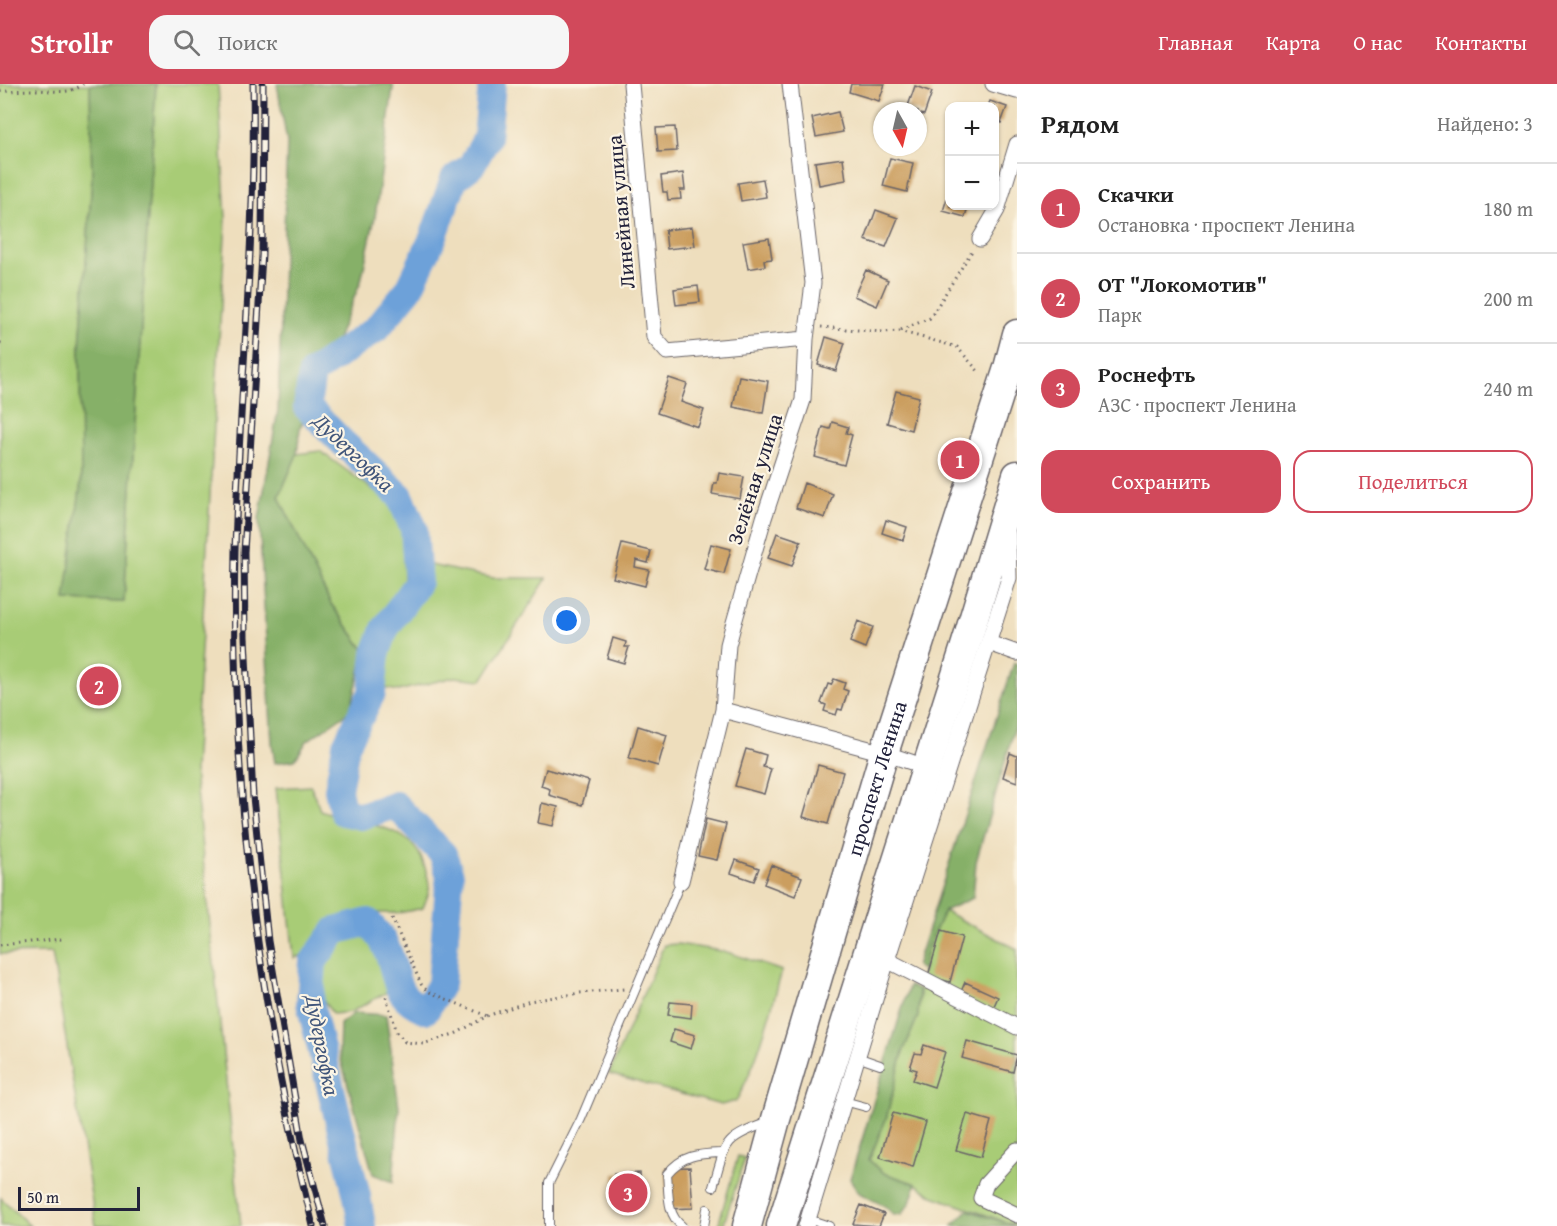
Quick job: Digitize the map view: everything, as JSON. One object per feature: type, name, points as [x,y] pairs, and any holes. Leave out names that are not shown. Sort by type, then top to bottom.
[{"type":"highway","name":"проспект Ленина","points":[[747,1226],[776,1119],[884,753],[1017,334]]},
{"type":"highway","name":"проспект Ленина","points":[[798,1224],[926,767],[1017,475]]},
{"type":"street","name":"Линейная улица","points":[[631,84],[654,337],[668,352],[807,332]]},
{"type":"street","name":"Зелёная улица","points":[[681,881],[723,710],[728,645],[764,519],[802,400],[813,283],[790,84]]},
{"type":"street","points":[[993,84],[1017,91]]},
{"type":"street","points":[[980,239],[997,210],[1017,144]]},
{"type":"street","points":[[798,1224],[844,1101],[1009,578],[1007,511]]},
{"type":"street","points":[[989,643],[1017,653]]},
{"type":"street","points":[[723,710],[884,753],[926,767]]},
{"type":"street","points":[[887,960],[1017,1027]]},
{"type":"street","points":[[1017,1150],[986,1184],[981,1198],[1017,1215]]},
{"type":"lane","points":[[549,1226],[549,1184],[581,1119],[634,988],[681,881]]},
{"type":"lane","points":[[857,1058],[880,1065]]},
{"type":"lane","points":[[844,1101],[866,1107]]},
{"type":"lane","points":[[713,1187],[723,1153],[730,1140],[741,1132],[776,1119]]},
{"type":"lane","points":[[682,1226],[676,1221],[669,1206],[668,1174],[676,1163],[698,1154],[723,1153]]},
{"type":"lane","points":[[704,1226],[707,1209]]},
{"type":"lane","points":[[798,1224],[829,1226]]},
{"type":"path","points":[[0,92],[36,90],[59,92],[78,88],[83,84]]},
{"type":"path","points":[[899,331],[930,318],[980,239]]},
{"type":"path","points":[[807,332],[899,331],[957,347],[979,372]]},
{"type":"path","points":[[392,918],[421,984],[427,991],[487,1016]]},
{"type":"path","points":[[0,945],[62,939]]},
{"type":"path","points":[[386,997],[397,1032],[405,1042],[423,1044],[458,1033],[487,1016],[530,1001],[634,988]]},
{"type":"green space","points":[[0,84],[90,84],[92,179],[80,347],[81,482],[66,600],[124,602],[156,84],[218,84],[226,219],[194,771],[241,1226],[96,1226],[52,953],[0,954]]},
{"type":"green space","points":[[90,84],[156,84],[124,602],[65,600],[81,482],[80,347],[92,179]]},
{"type":"green space","points":[[277,84],[393,84],[393,88],[375,217],[361,281],[300,428],[297,454],[279,497],[331,604],[365,651],[350,711],[307,741],[295,760],[275,763],[259,519],[278,410],[287,142]]},
{"type":"green space","points":[[320,451],[387,500],[402,521],[404,581],[386,606],[365,651],[331,604],[279,497],[297,454]]},
{"type":"green space","points":[[430,565],[493,578],[547,578],[482,680],[454,677],[398,691],[381,687],[382,652],[393,628],[423,585]]},
{"type":"green space","points":[[1014,663],[1017,664],[1017,720],[976,862],[973,898],[944,911],[927,949],[922,970],[916,966]]},
{"type":"green space","points":[[311,786],[320,810],[376,825],[406,839],[420,856],[429,888],[423,908],[399,913],[372,913],[343,917],[327,928],[307,954],[294,958],[276,788]]},
{"type":"green space","points":[[944,911],[1017,949],[1017,1226],[933,1196],[916,1184],[884,1173],[869,1160],[886,1119],[903,1052],[918,1016],[922,970],[927,949]]},
{"type":"green space","points":[[361,932],[376,946],[391,990],[351,1012],[333,1014],[318,994],[318,975],[328,952],[345,935]]},
{"type":"green space","points":[[678,944],[727,952],[782,971],[757,1054],[736,1101],[721,1105],[609,1074],[664,945]]},
{"type":"green space","points":[[909,986],[919,990],[918,1016],[903,1052],[886,1119],[869,1160],[884,1173],[916,1184],[910,1203],[902,1214],[894,1215],[885,1206],[859,1193],[850,1179]]},
{"type":"green space","points":[[354,1013],[386,1015],[399,1107],[393,1182],[373,1174],[339,1053],[340,1024]]},
{"type":"green space","points":[[738,1156],[745,1158],[723,1226],[718,1226]]},
{"type":"green space","points":[[1,1198],[30,1226],[0,1226]]},
{"type":"green space","points":[[968,1210],[1016,1226],[952,1226]]},
{"type":"building","points":[[851,84],[885,84],[879,101],[849,92]]},
{"type":"building","points":[[915,86],[932,92],[927,106],[927,102],[909,102]]},
{"type":"building","points":[[999,104],[1007,107],[1001,123],[999,122]]},
{"type":"building","points":[[838,112],[843,132],[816,137],[812,118]]},
{"type":"building","points":[[675,127],[677,151],[658,152],[656,128]]},
{"type":"building","points":[[843,158],[846,180],[819,185],[815,162]]},
{"type":"building","points":[[890,158],[913,163],[907,192],[883,186]]},
{"type":"building","points":[[683,173],[685,190],[680,190],[681,199],[668,200],[667,192],[663,192],[661,176]]},
{"type":"building","points":[[763,179],[766,197],[741,201],[738,183]]},
{"type":"building","points":[[945,205],[945,210],[967,210],[965,217],[943,211]]},
{"type":"building","points":[[876,210],[898,218],[886,247],[865,240]]},
{"type":"building","points":[[692,227],[695,246],[667,249],[665,230]]},
{"type":"building","points":[[769,238],[772,259],[764,260],[765,266],[748,269],[743,242]]},
{"type":"building","points":[[866,270],[888,280],[877,306],[854,296]]},
{"type":"building","points":[[698,286],[700,302],[676,305],[674,289]]},
{"type":"building","points":[[826,337],[845,343],[836,371],[818,365]]},
{"type":"building","points":[[739,376],[768,381],[763,413],[733,407]]},
{"type":"building","points":[[669,378],[687,384],[681,402],[704,410],[698,427],[657,413]]},
{"type":"building","points":[[896,391],[919,397],[911,430],[887,423]]},
{"type":"building","points":[[832,422],[848,427],[846,433],[852,435],[844,465],[815,457],[823,427],[830,429]]},
{"type":"building","points":[[719,473],[744,477],[740,499],[712,494]]},
{"type":"building","points":[[804,483],[833,494],[825,518],[796,508]]},
{"type":"building","points":[[886,520],[907,527],[903,540],[882,533]]},
{"type":"building","points":[[777,533],[801,541],[792,566],[768,558]]},
{"type":"building","points":[[622,544],[651,551],[648,563],[636,560],[635,567],[649,570],[645,586],[613,578]]},
{"type":"building","points":[[711,544],[731,549],[724,574],[704,569]]},
{"type":"building","points":[[858,621],[873,627],[865,648],[850,642]]},
{"type":"building","points":[[613,638],[626,642],[625,647],[629,647],[624,663],[607,658]]},
{"type":"building","points":[[834,679],[845,683],[843,689],[848,691],[842,710],[838,709],[836,715],[824,711],[826,705],[821,703],[828,684],[831,685]]},
{"type":"building","points":[[638,726],[667,735],[658,766],[629,758]]},
{"type":"building","points":[[746,749],[766,755],[763,767],[771,769],[764,794],[735,786]]},
{"type":"building","points":[[1010,753],[1017,756],[1017,782],[1003,777]]},
{"type":"building","points":[[818,765],[843,772],[828,824],[803,817]]},
{"type":"building","points":[[546,769],[589,781],[582,805],[549,795],[550,789],[541,786]]},
{"type":"building","points":[[542,803],[558,807],[553,826],[538,823]]},
{"type":"building","points":[[706,819],[726,824],[717,860],[698,856]]},
{"type":"building","points":[[736,860],[759,868],[754,881],[731,873]]},
{"type":"building","points":[[771,865],[802,877],[795,896],[764,884]]},
{"type":"building","points":[[941,931],[962,937],[950,982],[928,976]]},
{"type":"building","points":[[965,982],[998,997],[993,1008],[960,994]]},
{"type":"building","points":[[670,1002],[692,1004],[691,1018],[668,1015]]},
{"type":"building","points":[[674,1029],[695,1035],[691,1049],[670,1042]]},
{"type":"building","points":[[967,1041],[1017,1055],[1013,1072],[962,1058]]},
{"type":"building","points":[[924,1045],[945,1052],[934,1087],[913,1080],[917,1070],[910,1068],[915,1053],[921,1054]]},
{"type":"building","points":[[893,1113],[926,1122],[913,1167],[880,1157]]},
{"type":"building","points":[[967,1114],[991,1121],[981,1157],[956,1150]]},
{"type":"building","points":[[690,1167],[693,1208],[667,1209],[665,1168]]},
{"type":"building","points":[[640,1173],[642,1207],[616,1208],[614,1174]]},
{"type":"building","points":[[861,1205],[884,1214],[879,1226],[853,1224]]},
{"type":"waterway","name":"Дудергофка","points":[[362,1226],[357,1196],[310,1003],[313,962],[335,931],[368,922],[385,945],[401,991],[406,998],[426,1010],[441,984],[450,875],[443,854],[395,805],[361,816],[343,812],[338,790],[346,745],[372,693],[376,654],[385,629],[418,582],[414,529],[400,496],[307,407],[312,373],[376,329],[409,289],[433,238],[454,179],[471,166],[487,138],[492,84]]},
{"type":"railway","points":[[253,84],[250,260],[235,551],[237,721],[243,806],[263,976],[277,1060],[313,1226]]},
{"type":"railway","points":[[263,84],[262,255],[244,552],[245,637],[253,797],[268,941],[302,1140],[325,1226]]},
{"type":"place","name":"Скачки","points":[[960,460]]},
{"type":"place","name":"ОТ \"Локомотив\"","points":[[99,686]]},
{"type":"place","name":"Роснефть","points":[[628,1193]]}]
